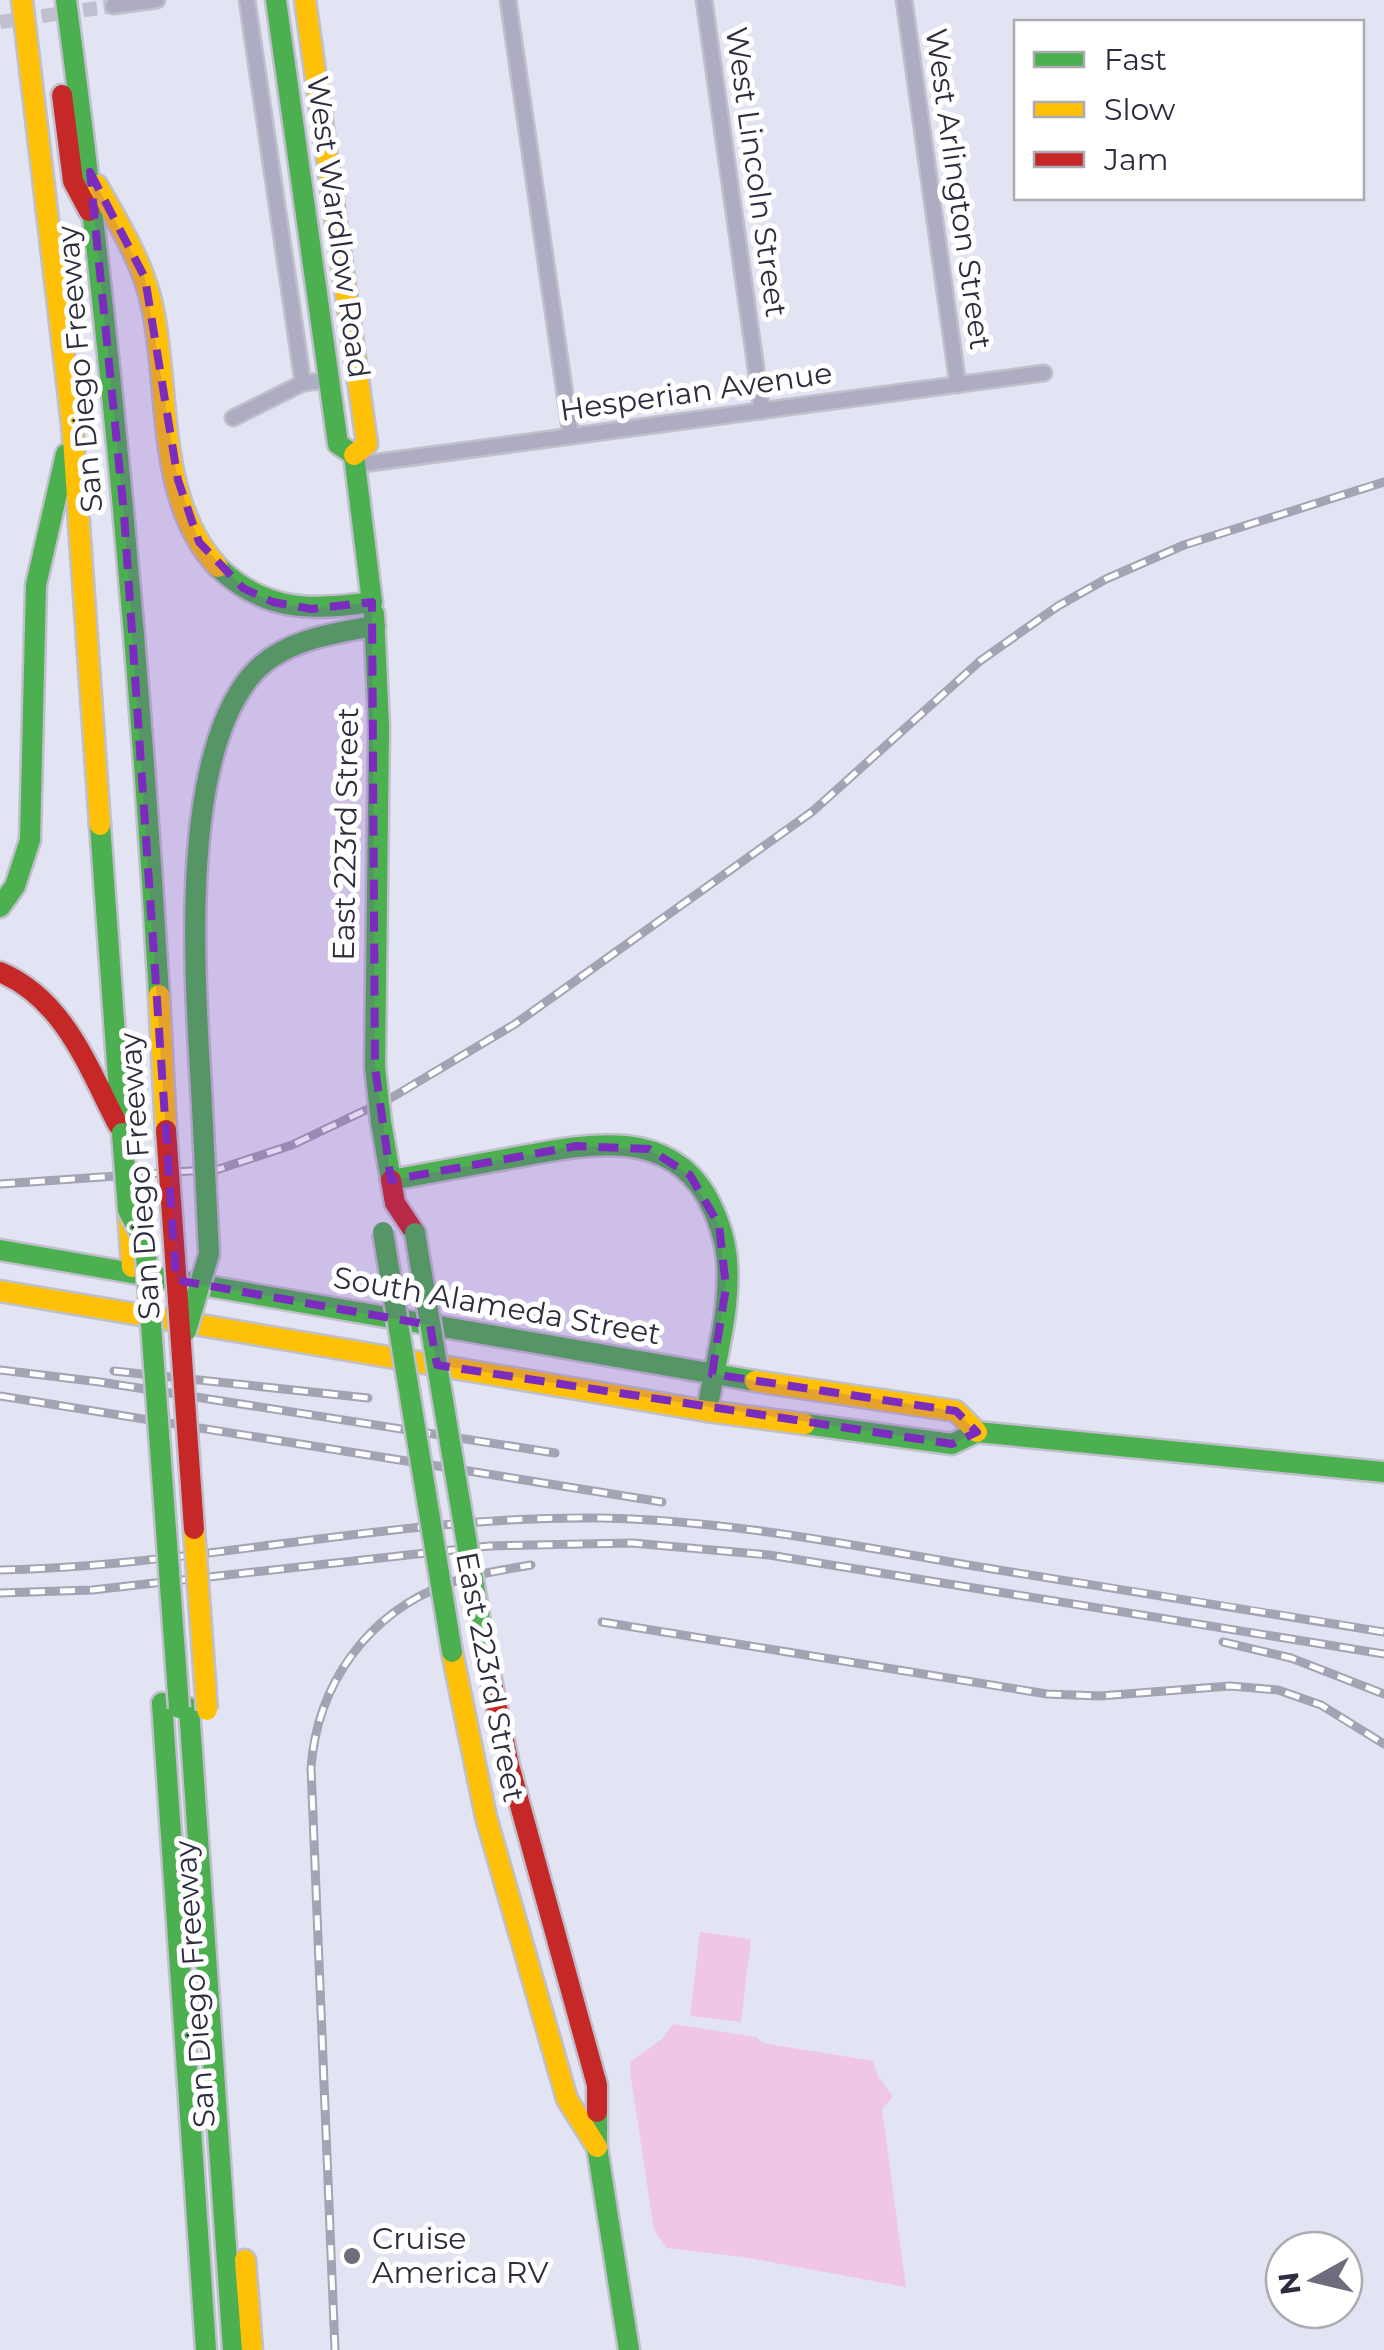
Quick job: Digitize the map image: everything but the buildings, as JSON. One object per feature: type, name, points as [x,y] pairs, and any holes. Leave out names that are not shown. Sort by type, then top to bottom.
[{"type":"main road","name":"San Diego Freeway","points":[[22,0],[68,378],[128,1210],[145,1242],[184,1707],[252,2350]]},
{"type":"main road","points":[[38,0],[80,326],[68,378]]},
{"type":"main road","points":[[50,0],[73,182],[96,224]]},
{"type":"main road","name":"San Diego Freeway","points":[[66,0],[96,224],[124,514],[163,1061],[158,1131],[181,1350],[184,1707],[206,2350]]},
{"type":"main road","name":"West Wardlow Road","points":[[276,0],[338,444],[354,460],[368,444],[305,0]]},
{"type":"main road","points":[[90,172],[145,278],[182,500],[188,524],[199,542],[243,588],[273,602],[311,609],[372,602]]},
{"type":"main road","points":[[0,907],[16,886],[30,840],[36,585],[72,424]]},
{"type":"main road","name":"East 223rd Street","points":[[354,460],[375,626],[379,728],[375,1067],[380,1122],[395,1203],[415,1232],[484,1646],[509,1765],[552,1934],[597,2084],[598,2148],[630,2350]]},
{"type":"main road","points":[[181,1350],[209,1254],[198,969],[200,862],[209,776],[218,735],[238,691],[276,655],[309,639],[375,626]]},
{"type":"main road","points":[[0,972],[46,998],[122,1134]]},
{"type":"main road","points":[[158,1131],[184,1707],[224,2350]]},
{"type":"main road","points":[[391,1180],[577,1146],[625,1145],[649,1149],[671,1159],[708,1196],[727,1259],[707,1411]]},
{"type":"main road","name":"East 223rd Street","points":[[395,1203],[383,1232],[452,1652],[486,1817],[566,2099],[598,2148]]},
{"type":"main road","name":"South Alameda Street","points":[[0,1250],[712,1374],[956,1412],[977,1432]]},
{"type":"main road","name":"South Alameda Street","points":[[0,1290],[707,1411],[952,1444],[977,1432],[1384,1472]]},
{"type":"main road","points":[[184,1707],[233,2350]]},
{"type":"street","points":[[113,6],[157,0]]},
{"type":"street","points":[[246,0],[303,383]]},
{"type":"street","points":[[508,0],[571,436]]},
{"type":"street","name":"West Lincoln Street","points":[[704,0],[762,411]]},
{"type":"street","name":"West Arlington Street","points":[[904,0],[958,385]]},
{"type":"street","name":"Hesperian Avenue","points":[[354,460],[571,436],[1044,374]]},
{"type":"street","points":[[233,418],[303,383],[330,380]]},
{"type":"highlighted area","points":[[90,172],[145,278],[178,480],[199,542],[243,588],[273,602],[311,609],[372,602],[375,1067],[391,1180],[577,1146],[649,1149],[690,1175],[719,1225],[726,1287],[712,1374],[956,1411],[977,1432],[952,1444],[437,1365],[430,1325],[176,1280],[124,514]]},
{"type":"shaded area","points":[[700,1932],[751,1939],[741,2022],[690,2016]]},
{"type":"shaded area","points":[[673,2024],[873,2061],[893,2097],[882,2109],[906,2287],[743,2257],[666,2248],[654,2230],[630,2072],[631,2061],[662,2039]]},
{"type":"tunnel","points":[[0,22],[113,6]]},
{"type":"railway","points":[[0,1184],[219,1169],[292,1145],[391,1098],[515,1024],[813,811],[980,661],[1058,606],[1106,579],[1184,545],[1384,482]]},
{"type":"railway","points":[[0,1370],[555,1453]]},
{"type":"railway","points":[[114,1371],[368,1398]]},
{"type":"railway","points":[[0,1396],[662,1502]]},
{"type":"railway","points":[[0,1570],[150,1560],[450,1524],[525,1519],[648,1520],[788,1535],[1384,1632]]},
{"type":"railway","points":[[0,1593],[92,1590],[489,1546],[632,1543],[769,1555],[1384,1654]]},
{"type":"railway","points":[[335,2350],[311,1768],[315,1737],[336,1681],[352,1655],[393,1613],[447,1584],[531,1565]]},
{"type":"railway","points":[[602,1622],[1047,1694],[1100,1696],[1230,1686],[1278,1690],[1321,1705],[1384,1744]]},
{"type":"railway","points":[[1223,1642],[1291,1658],[1384,1694]]},
{"type":"traffic: fast","points":[[66,0],[122,497],[159,995]]},
{"type":"traffic: fast","points":[[276,0],[338,444],[354,455],[372,602]]},
{"type":"traffic: fast","points":[[0,907],[15,886],[30,840],[36,585],[66,454]]},
{"type":"traffic: fast","points":[[218,567],[253,593],[290,605],[329,607],[372,602]]},
{"type":"traffic: fast","points":[[374,614],[379,727],[375,1067]]},
{"type":"traffic: fast","points":[[203,1127],[196,893],[209,771],[226,719],[250,677],[276,655],[307,641],[375,626]]},
{"type":"traffic: fast","points":[[100,825],[122,1133]]},
{"type":"traffic: fast","points":[[375,1067],[381,1122]]},
{"type":"traffic: fast","points":[[381,1122],[391,1180],[537,1153],[618,1145],[667,1158],[688,1173],[714,1210],[727,1260],[725,1317],[707,1411]]},
{"type":"traffic: fast","points":[[186,1331],[209,1254],[203,1127]]},
{"type":"traffic: fast","points":[[122,1133],[128,1210],[145,1242],[179,1708]]},
{"type":"traffic: fast","points":[[383,1232],[452,1652]]},
{"type":"traffic: fast","points":[[415,1233],[484,1646]]},
{"type":"traffic: fast","points":[[0,1250],[755,1381]]},
{"type":"traffic: fast","points":[[805,1424],[952,1444],[977,1432],[1384,1472]]},
{"type":"traffic: fast","points":[[162,1703],[206,2350]]},
{"type":"traffic: fast","points":[[189,1708],[233,2350]]},
{"type":"traffic: fast","points":[[597,2112],[597,2147],[629,2350]]},
{"type":"traffic: slow","points":[[22,0],[72,424],[100,825]]},
{"type":"traffic: slow","points":[[305,0],[367,444],[354,455]]},
{"type":"traffic: slow","points":[[97,185],[144,277],[158,342],[175,479],[198,540],[218,567]]},
{"type":"traffic: slow","points":[[159,995],[166,1130]]},
{"type":"traffic: slow","points":[[128,1210],[132,1267]]},
{"type":"traffic: slow","points":[[0,1291],[707,1411],[805,1424]]},
{"type":"traffic: slow","points":[[755,1381],[956,1411],[977,1432]]},
{"type":"traffic: slow","points":[[194,1529],[207,1710]]},
{"type":"traffic: slow","points":[[452,1652],[486,1817],[567,2099],[597,2147]]},
{"type":"traffic: slow","points":[[245,2260],[252,2350]]},
{"type":"traffic: jam","points":[[62,95],[73,181],[89,211]]},
{"type":"traffic: jam","points":[[0,972],[22,984],[58,1017],[118,1125]]},
{"type":"traffic: jam","points":[[166,1130],[194,1529]]},
{"type":"traffic: jam","points":[[391,1180],[395,1203],[415,1233]]},
{"type":"traffic: jam","points":[[484,1646],[509,1765],[597,2085],[597,2112]]},
{"type":"place","name":"Cruise America RV","points":[[352,2256]]}]
